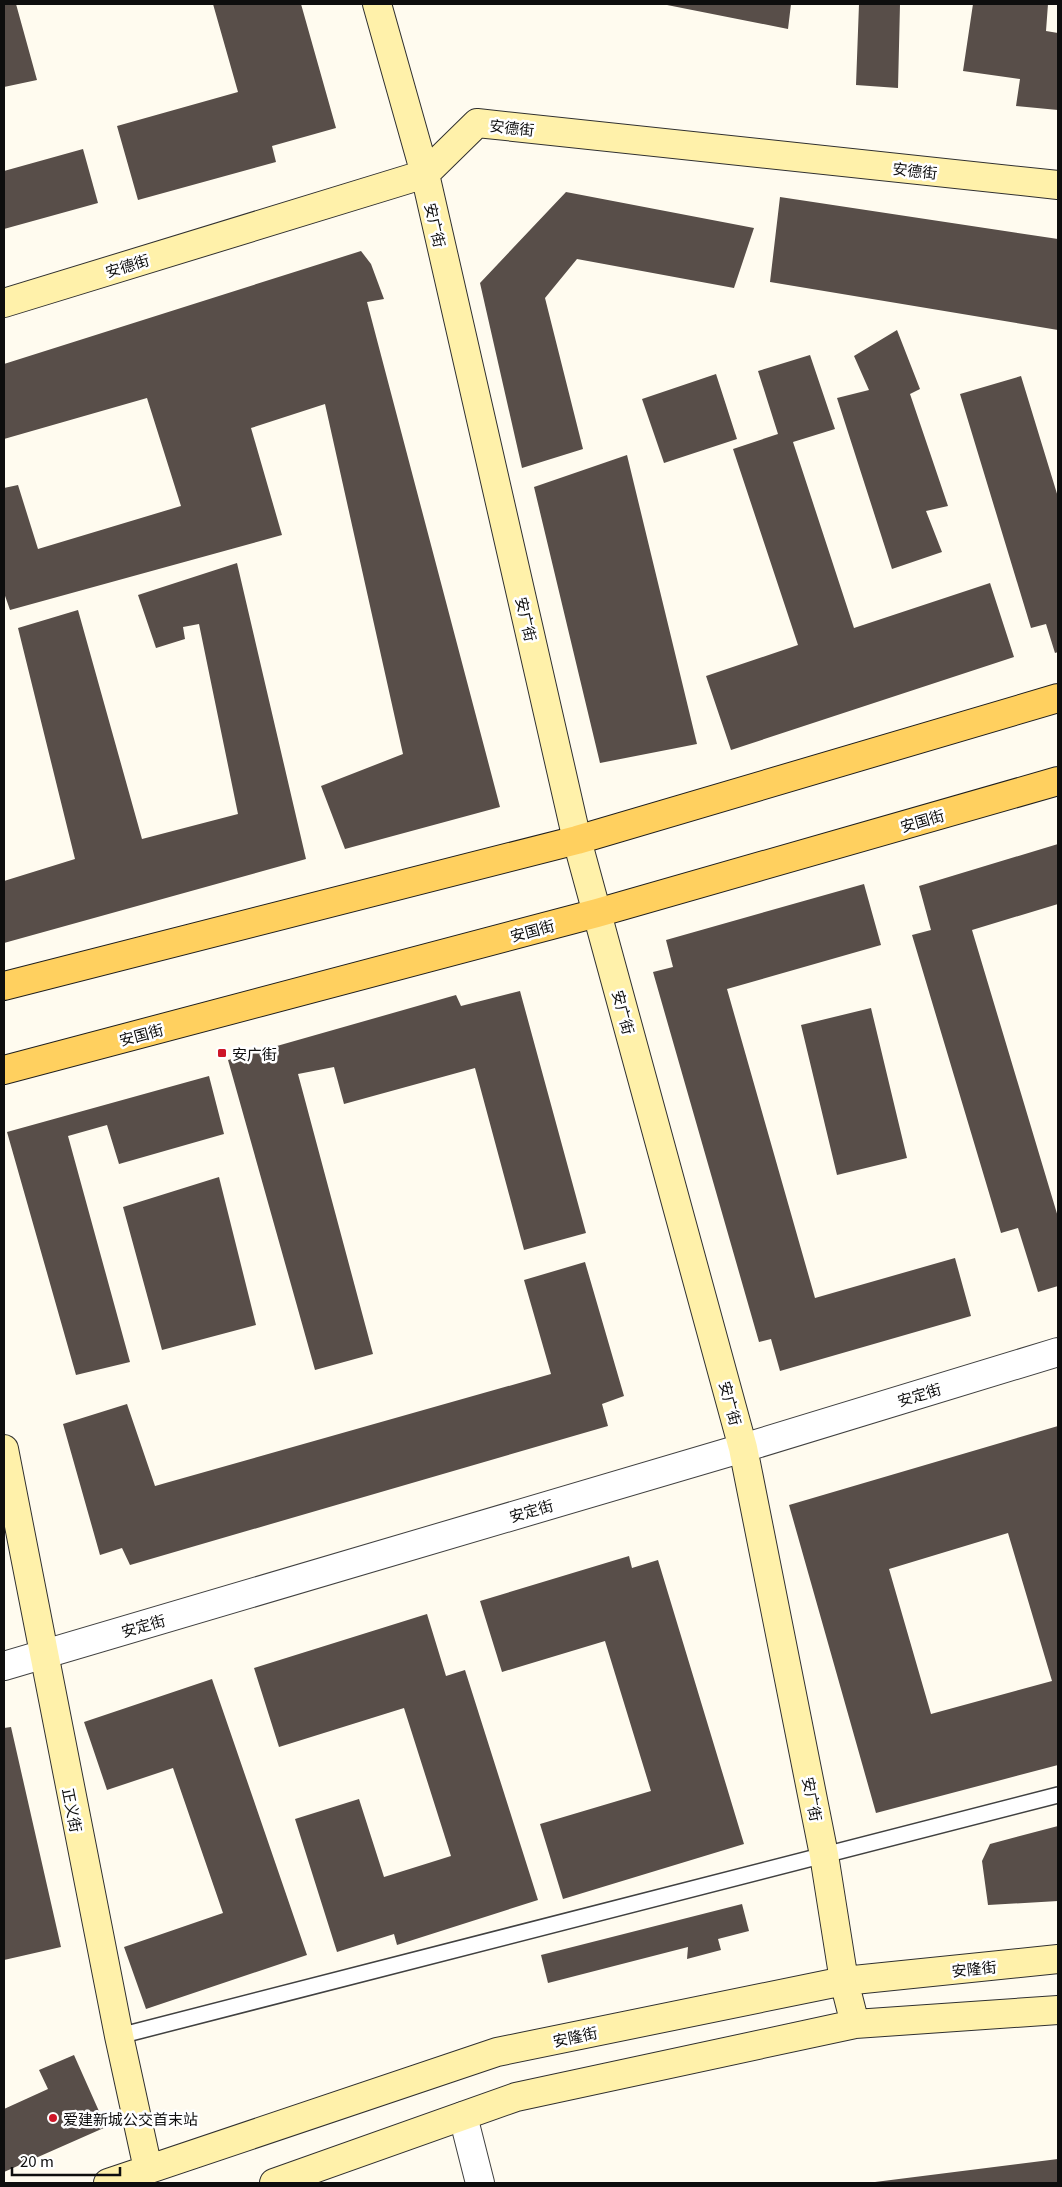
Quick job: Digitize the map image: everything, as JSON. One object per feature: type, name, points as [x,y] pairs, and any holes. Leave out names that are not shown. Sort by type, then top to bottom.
[{"type":"main road","points":[[4,986],[577,840],[1058,698]]},
{"type":"main road","name":"安国街","points":[[4,1070],[597,913],[1058,781]]},
{"type":"street","name":"安广街","points":[[377,4],[425,174],[577,840],[743,1448],[824,1855],[844,1981],[855,2024]]},
{"type":"street","name":"安德街","points":[[4,303],[425,174],[477,123],[1058,185]]},
{"type":"street","name":"安定街","points":[[4,1666],[743,1448],[1058,1352]]},
{"type":"street","name":"正义街","points":[[4,1449],[42,1655],[118,2036],[148,2170]]},
{"type":"street","name":"安隆街","points":[[108,2183],[497,2052],[844,1981],[1058,1959]]},
{"type":"street","points":[[274,2183],[516,2096],[855,2024],[1058,2010]]},
{"type":"street","points":[[463,2116],[480,2183]]},
{"type":"lane","points":[[118,2036],[1058,1795]]},
{"type":"building","points":[[4,4],[16,4],[37,80],[4,87]]},
{"type":"building","points":[[213,4],[301,4],[336,128],[272,146],[276,162],[138,200],[117,126],[238,92]]},
{"type":"building","points":[[662,4],[791,4],[788,29]]},
{"type":"building","points":[[859,4],[900,4],[898,88],[856,85]]},
{"type":"building","points":[[973,4],[1048,4],[1046,31],[1058,33],[1058,110],[1016,106],[1020,79],[963,71]]},
{"type":"building","points":[[83,149],[98,203],[4,229],[4,171]]},
{"type":"building","points":[[566,192],[754,228],[734,288],[577,259],[545,298],[583,449],[522,468],[480,283]]},
{"type":"building","points":[[780,197],[1058,239],[1058,330],[770,282]]},
{"type":"building","points":[[361,251],[371,264],[384,299],[367,302],[500,807],[345,849],[321,786],[403,754],[325,404],[251,428],[282,535],[10,610],[4,593],[4,488],[18,485],[38,549],[181,506],[147,398],[4,439],[4,364]]},
{"type":"building","points":[[897,330],[920,389],[910,394],[948,506],[926,511],[942,552],[892,569],[837,398],[869,390],[854,356]]},
{"type":"building","points":[[810,355],[835,429],[793,442],[854,628],[990,583],[1014,657],[731,750],[706,676],[798,645],[733,449],[778,434],[758,371]]},
{"type":"building","points":[[716,374],[737,439],[664,463],[642,399]]},
{"type":"building","points":[[1021,376],[1058,497],[1058,652],[1055,653],[1046,624],[1031,628],[960,394]]},
{"type":"building","points":[[627,455],[697,744],[600,763],[534,487]]},
{"type":"building","points":[[237,563],[306,859],[4,943],[4,881],[75,859],[18,628],[78,610],[142,839],[238,814],[199,624],[183,627],[185,639],[156,648],[138,595]]},
{"type":"building","points":[[1058,844],[1058,904],[972,930],[1058,1217],[1058,1286],[1038,1292],[1018,1228],[1001,1233],[912,935],[931,930],[919,886]]},
{"type":"building","points":[[864,884],[881,945],[727,989],[815,1298],[955,1258],[971,1316],[780,1371],[771,1339],[759,1342],[653,972],[673,967],[666,940]]},
{"type":"building","points":[[520,991],[586,1233],[524,1250],[475,1068],[344,1104],[334,1067],[298,1074],[373,1354],[315,1370],[228,1060],[456,995],[461,1006]]},
{"type":"building","points":[[871,1008],[907,1158],[837,1175],[801,1025]]},
{"type":"building","points":[[209,1076],[224,1134],[119,1164],[107,1125],[68,1136],[130,1362],[76,1375],[7,1132]]},
{"type":"building","points":[[219,1177],[256,1325],[162,1350],[123,1207]]},
{"type":"building","points":[[585,1262],[624,1396],[602,1404],[608,1426],[130,1565],[122,1548],[100,1555],[63,1424],[127,1404],[155,1486],[551,1374],[524,1280]]},
{"type":"building","points":[[1058,1426],[1058,1765],[876,1813],[789,1505]],"holes":[[[1008,1533],[1052,1681],[931,1714],[889,1569]]]},
{"type":"building","points":[[629,1556],[632,1568],[658,1560],[744,1844],[563,1899],[540,1824],[651,1791],[605,1641],[502,1672],[480,1601]]},
{"type":"building","points":[[427,1614],[446,1676],[465,1670],[538,1900],[397,1945],[394,1934],[337,1952],[295,1819],[359,1799],[384,1877],[451,1856],[404,1708],[279,1747],[254,1668]]},
{"type":"building","points":[[212,1679],[307,1955],[146,2009],[124,1947],[223,1913],[173,1768],[107,1790],[84,1722]]},
{"type":"building","points":[[11,1727],[61,1947],[4,1960],[4,1728]]},
{"type":"building","points":[[1058,1826],[1058,1901],[988,1905],[982,1861],[990,1844]]},
{"type":"building","points":[[742,1904],[749,1931],[718,1939],[721,1950],[687,1959],[688,1947],[548,1983],[541,1955]]},
{"type":"building","name":"爱建新城公交首末站","points":[[74,2055],[106,2127],[4,2172],[4,2109],[48,2089],[39,2070]]},
{"type":"building","points":[[1058,2159],[1058,2183],[875,2183],[875,2182]]},
{"type":"place","name":"安广街","points":[[222,1053]]},
{"type":"place","name":"爱建新城公交首末站","points":[[53,2118]]}]
